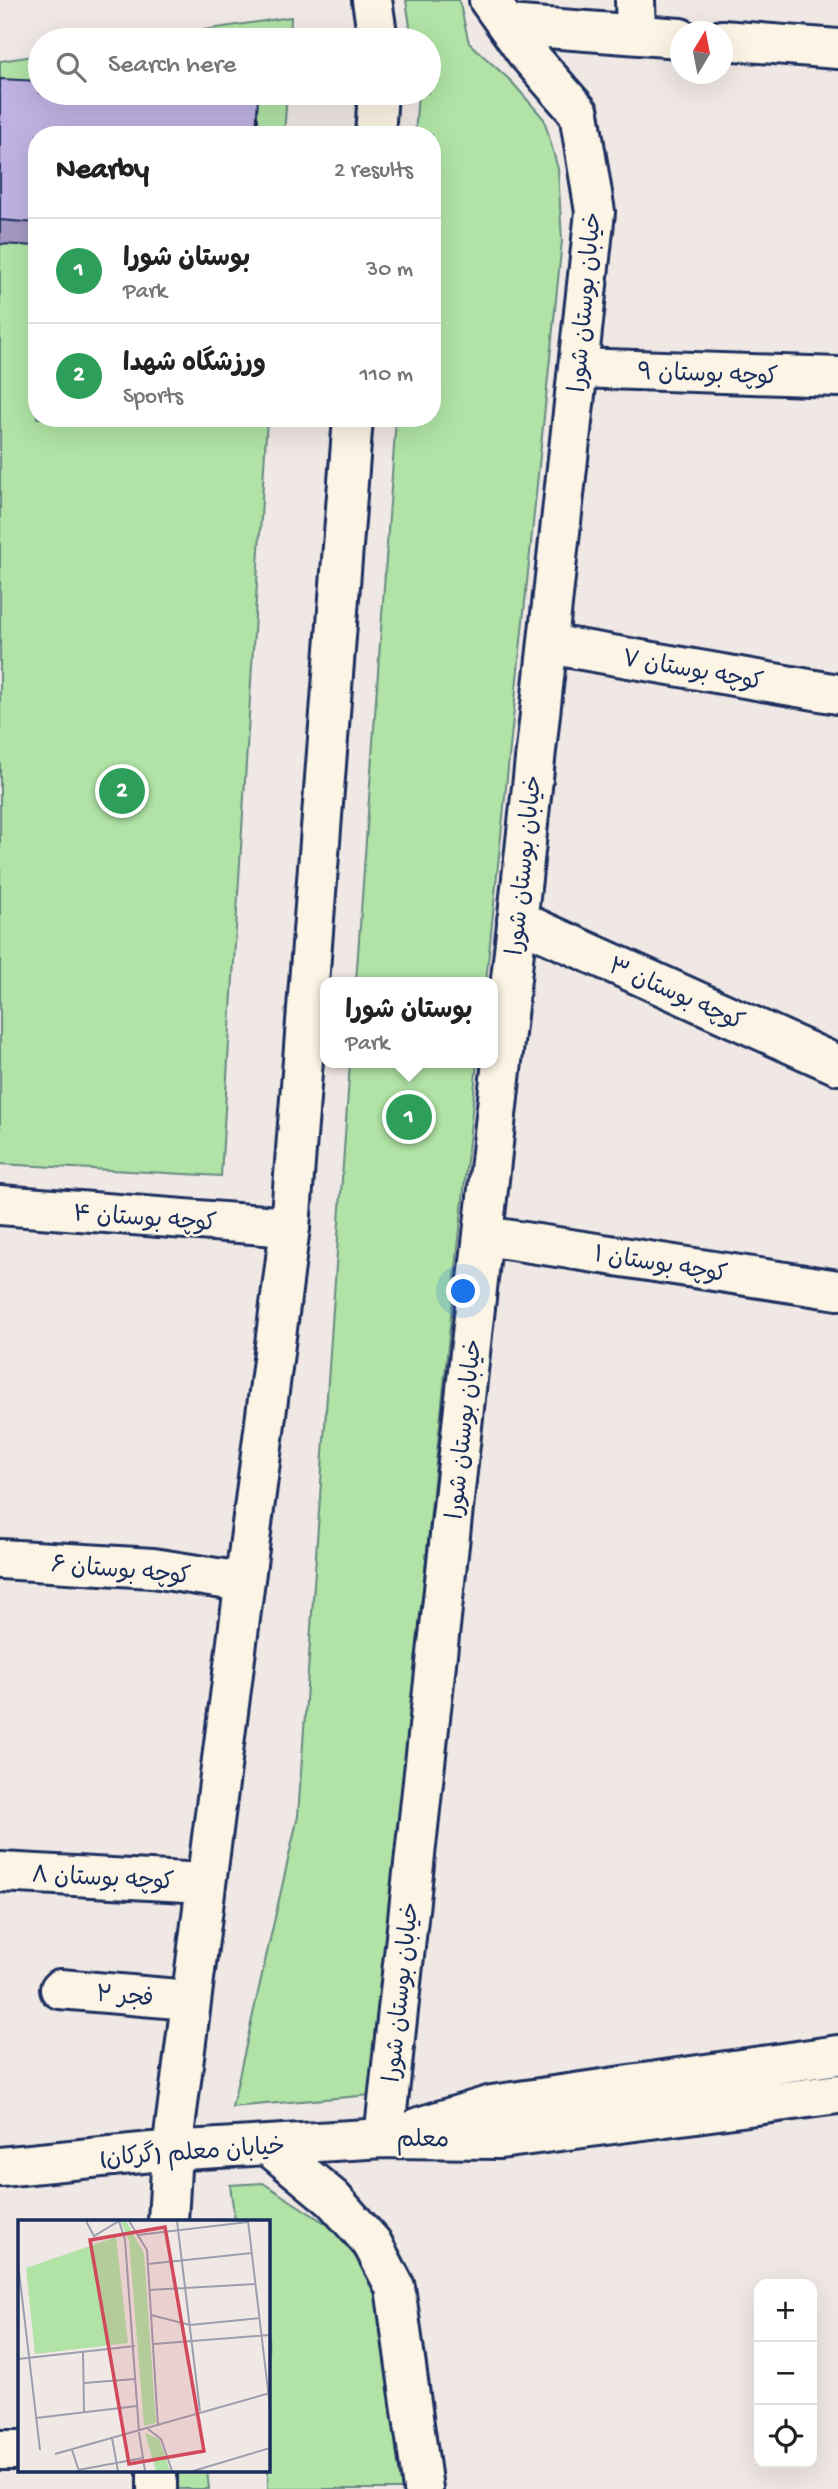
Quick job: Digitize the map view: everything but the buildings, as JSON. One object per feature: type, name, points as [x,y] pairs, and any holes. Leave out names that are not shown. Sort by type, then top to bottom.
[{"type":"main road","points":[[372,0],[376,28]]},
{"type":"main road","points":[[498,13],[636,17],[670,32]]},
{"type":"main road","name":"خیابان بوستان شورا","points":[[384,2138],[485,1236],[595,212],[579,113],[498,13]]},
{"type":"main road","points":[[733,41],[838,49]]},
{"type":"main road","points":[[376,126],[377,105]]},
{"type":"main road","name":"کوچه بوستان ۹","points":[[578,368],[838,377]]},
{"type":"main road","points":[[169,2220],[172,2151],[190,2000],[290,1227],[352,427]]},
{"type":"main road","name":"کوچه بوستان ۷","points":[[548,644],[838,694]]},
{"type":"main road","name":"کوچه بوستان ۳","points":[[517,920],[838,1065]]},
{"type":"main road","name":"کوچه بوستان ۴","points":[[0,1205],[290,1227]]},
{"type":"main road","name":"کوچه بوستان ۱","points":[[485,1236],[838,1290]]},
{"type":"main road","name":"کوچه بوستان ۶","points":[[0,1559],[153,1568],[242,1582]]},
{"type":"main road","name":"کوچه بوستان ۸","points":[[0,1872],[205,1883]]},
{"type":"main road","name":"فجر ۲","points":[[61,1989],[190,2000]]},
{"type":"main road","name":"معلم","points":[[384,2138],[492,2105],[838,2055]]},
{"type":"main road","name":"معلم","points":[[384,2138],[500,2139],[838,2094]]},
{"type":"main road","name":"خیابان معلم (گرکان)","points":[[0,2167],[172,2151],[384,2138]]},
{"type":"main road","points":[[269,2146],[341,2208],[372,2244],[395,2287],[423,2489]]},
{"type":"main road","points":[[0,2450],[18,2450]]},
{"type":"green space","points":[[406,0],[459,0],[469,43],[511,81],[544,119],[558,169],[562,241],[487,977],[356,977],[395,427],[441,427],[441,126],[416,126],[417,105],[441,105],[441,28],[410,28]]},
{"type":"green space","points":[[291,17],[291,28],[217,28]]},
{"type":"green space","points":[[28,57],[28,105],[286,105],[285,126],[28,126],[28,427],[266,427],[221,1176],[0,1164],[0,61]]},
{"type":"green space","points":[[350,1068],[476,1068],[371,2095],[232,2107],[298,1816]]},
{"type":"green space","points":[[263,2183],[331,2227],[374,2279],[406,2489],[268,2489],[270,2220],[235,2220],[230,2185]]},
{"type":"green space","points":[[174,2472],[207,2472],[209,2489],[174,2489]]},
{"type":"place","name":"ورزشگاه شهدا","points":[[122,791]]},
{"type":"place","name":"بوستان شورا","points":[[409,1117]]}]
